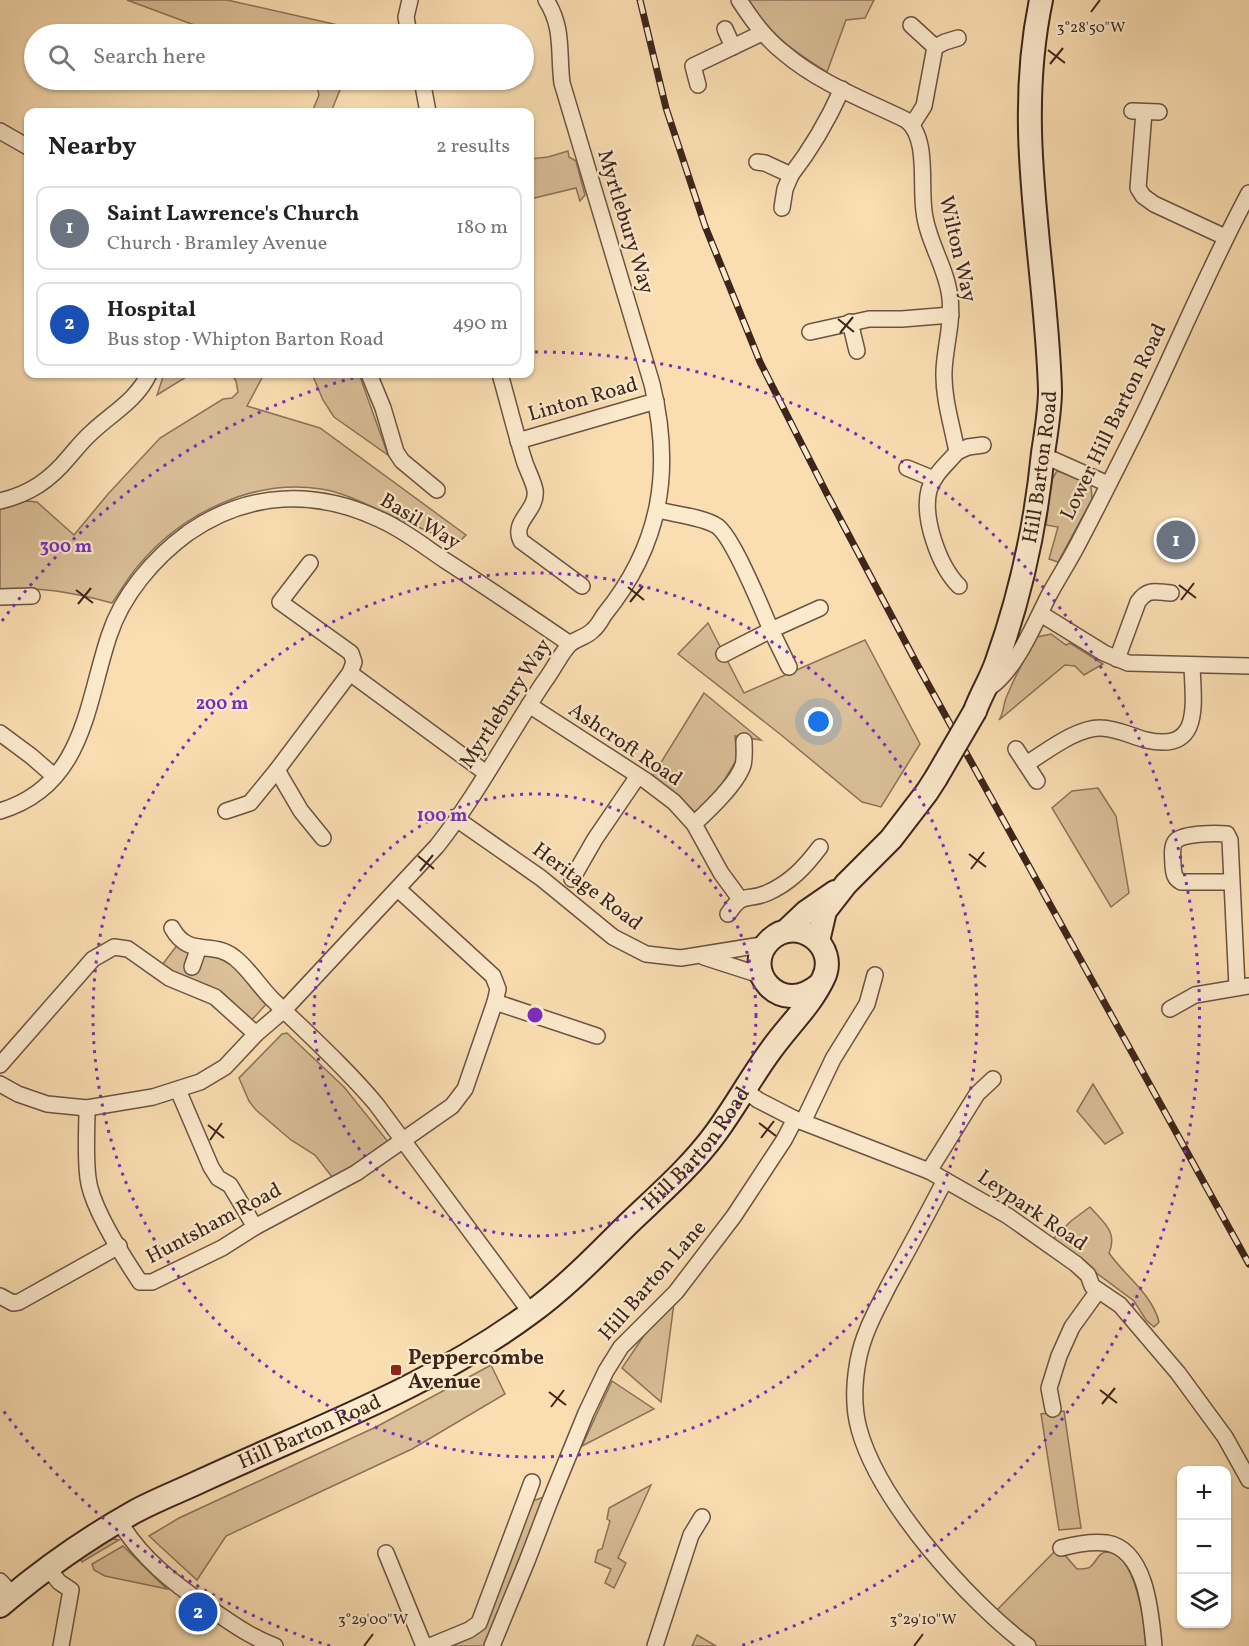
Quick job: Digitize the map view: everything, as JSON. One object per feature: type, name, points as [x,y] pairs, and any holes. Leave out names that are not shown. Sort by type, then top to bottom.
[{"type":"main road","name":"Hill Barton Road","points":[[818,941],[825,911],[846,884],[891,839],[927,792],[975,711],[1010,623],[1020,583],[1036,512],[1050,392],[1028,113],[1032,49],[1041,0]]},
{"type":"main road","name":"Hill Barton Road","points":[[786,931],[806,912],[846,884]]},
{"type":"main road","points":[[786,931],[803,932],[823,947],[827,963],[824,979],[811,993],[789,997],[772,989],[763,976],[760,960],[767,944],[778,934],[786,931]]},
{"type":"main road","name":"Hill Barton Road","points":[[4,1594],[135,1511],[386,1398],[479,1349],[531,1313],[573,1278],[675,1179],[713,1136],[771,1049],[812,999],[819,986]]},
{"type":"main road","name":"Hill Barton Road","points":[[771,1049],[779,1014],[778,993]]},
{"type":"street","points":[[407,24],[406,16],[410,0]]},
{"type":"street","name":"Myrtlebury Way","points":[[284,1010],[398,889],[458,820],[529,705],[570,644],[594,629],[615,603],[635,570],[649,540],[658,510],[662,460],[656,401],[562,83],[561,43],[557,24],[546,0]]},
{"type":"street","points":[[739,0],[762,33],[784,54],[811,72],[912,125],[924,106],[935,47]]},
{"type":"street","points":[[911,25],[935,47]]},
{"type":"street","points":[[725,29],[733,47]]},
{"type":"street","points":[[698,85],[693,66],[762,33]]},
{"type":"street","points":[[935,47],[958,38]]},
{"type":"street","points":[[782,208],[785,189],[791,175],[807,154],[829,117],[842,88]]},
{"type":"street","points":[[424,90],[427,108]]},
{"type":"street","points":[[1145,112],[1138,188],[1143,196],[1154,204],[1225,237]]},
{"type":"street","name":"Wilton Way","points":[[912,125],[919,136],[924,212],[950,295],[951,315],[944,369],[945,391],[957,452]]},
{"type":"street","points":[[0,131],[24,145]]},
{"type":"street","points":[[757,162],[791,175]]},
{"type":"street","name":"Lower Hill Barton Road","points":[[984,690],[998,682],[1007,671],[1041,614],[1108,484],[1225,237],[1249,193]]},
{"type":"street","points":[[810,332],[869,319],[951,315]]},
{"type":"street","points":[[850,322],[857,351]]},
{"type":"street","points":[[0,501],[20,496],[46,481],[90,433],[128,403],[147,378]]},
{"type":"street","points":[[371,378],[383,408],[396,452],[402,461],[437,490]]},
{"type":"street","name":"Linton Road","points":[[501,378],[518,441],[656,401]]},
{"type":"street","points":[[518,441],[535,490],[534,502],[518,529],[521,541],[582,586]]},
{"type":"street","points":[[958,586],[940,559],[933,535],[928,500],[929,490],[934,479],[957,452],[968,447],[983,445]]},
{"type":"street","points":[[1043,459],[1054,460],[1108,484]]},
{"type":"street","points":[[907,468],[934,479]]},
{"type":"street","name":"Basil Way","points":[[0,811],[25,801],[54,776],[76,744],[116,616],[136,585],[179,540],[224,513],[245,506],[282,498],[310,498],[355,509],[384,521],[570,644]]},
{"type":"street","points":[[658,510],[716,525],[723,532],[738,558],[789,667]]},
{"type":"street","points":[[226,811],[250,803],[350,673],[354,662],[351,653],[280,602],[310,564]]},
{"type":"street","points":[[1117,659],[1138,602],[1144,594],[1171,593]]},
{"type":"street","points":[[0,597],[32,596]]},
{"type":"street","points":[[724,654],[820,608]]},
{"type":"street","points":[[1041,614],[1117,659],[1141,665],[1249,666]]},
{"type":"street","points":[[1026,764],[1090,729],[1112,729],[1156,741],[1175,740],[1189,727],[1193,719],[1192,665]]},
{"type":"street","points":[[350,673],[486,773]]},
{"type":"street","name":"Ashcroft Road","points":[[529,705],[674,802],[694,824],[721,873],[740,899]]},
{"type":"street","points":[[0,733],[54,776]]},
{"type":"street","points":[[694,824],[722,797],[736,777],[743,765],[744,741]]},
{"type":"street","points":[[1016,749],[1036,781]]},
{"type":"street","points":[[277,770],[301,811],[323,838]]},
{"type":"street","points":[[572,879],[595,839],[638,776]]},
{"type":"street","name":"Heritage Road","points":[[458,820],[516,860],[629,947],[646,954],[681,958],[767,944]]},
{"type":"street","points":[[1170,1009],[1195,995],[1243,987],[1231,882],[1230,840],[1227,834],[1182,836],[1176,839],[1173,859],[1174,875],[1177,880],[1181,882],[1231,882]]},
{"type":"street","points":[[728,914],[740,899],[765,894],[786,882],[806,865],[820,847]]},
{"type":"street","points":[[398,889],[495,978],[498,989],[495,1002],[597,1036]]},
{"type":"street","points":[[172,928],[184,944],[227,952],[237,959],[262,988],[356,1081],[403,1140],[531,1313]]},
{"type":"street","points":[[0,1065],[93,959],[114,947],[128,949],[169,978],[215,997],[256,1034]]},
{"type":"street","points":[[192,966],[199,947]]},
{"type":"street","name":"Heritage Road","points":[[701,956],[763,976]]},
{"type":"street","name":"Hill Barton Lane","points":[[492,1646],[554,1490],[606,1371],[621,1347],[676,1292],[734,1216],[799,1121],[867,1004],[875,975]]},
{"type":"street","name":"Huntsham Road","points":[[87,1108],[88,1179],[92,1194],[118,1246],[140,1282],[152,1282],[222,1248],[255,1227],[356,1173],[452,1106],[469,1079],[495,1002]]},
{"type":"street","points":[[0,1084],[18,1094],[47,1104],[87,1108],[153,1097],[200,1082],[225,1067],[256,1034],[284,1010]]},
{"type":"street","points":[[930,1171],[977,1094],[993,1079]]},
{"type":"street","points":[[178,1090],[211,1167],[219,1178],[230,1185],[255,1227]]},
{"type":"street","name":"Leypark Road","points":[[745,1090],[758,1100],[799,1121],[930,1171],[1008,1216],[1076,1264],[1088,1275],[1092,1286],[1120,1305],[1178,1373],[1224,1437],[1249,1480]]},
{"type":"street","points":[[945,1180],[868,1325],[858,1359],[855,1385],[859,1429],[877,1473],[904,1514],[962,1586],[989,1614],[1028,1646]]},
{"type":"street","points":[[0,1296],[13,1303],[19,1302],[118,1246]]},
{"type":"street","points":[[1053,1409],[1049,1388],[1059,1356],[1072,1327],[1098,1291]]},
{"type":"street","points":[[430,1646],[469,1630],[479,1623],[532,1482]]},
{"type":"street","points":[[655,1646],[664,1613],[692,1535],[702,1517]]},
{"type":"street","points":[[119,1521],[129,1539],[168,1579],[255,1639],[275,1646]]},
{"type":"street","points":[[1061,1548],[1086,1542],[1108,1544],[1125,1552],[1141,1576],[1150,1607],[1154,1646]]},
{"type":"street","points":[[386,1553],[424,1646]]},
{"type":"street","points":[[47,1567],[58,1582],[71,1590],[61,1646]]},
{"type":"shaded area","points":[[127,0],[227,0],[333,24],[192,24]]},
{"type":"shaded area","points":[[749,0],[874,0],[865,18],[846,20],[827,72],[783,41],[765,23]]},
{"type":"shaded area","points":[[318,90],[340,90],[333,108],[314,108],[319,95]]},
{"type":"shaded area","points":[[568,151],[569,157],[576,161],[585,195],[580,201],[576,188],[534,198],[534,159]]},
{"type":"shaded area","points":[[163,378],[185,378],[157,395]]},
{"type":"shaded area","points":[[234,378],[262,378],[247,406],[320,428],[466,535],[457,544],[357,500],[328,490],[295,487],[270,489],[220,504],[175,530],[138,566],[112,603],[56,591],[14,589],[0,591],[0,503],[37,502],[74,535],[160,438],[223,399],[232,398],[238,392]]},
{"type":"shaded area","points":[[314,378],[360,378],[388,455],[334,417],[323,400]]},
{"type":"shaded area","points":[[1057,471],[1085,480],[1091,486],[1092,499],[1058,562],[1049,559],[1058,527],[1046,525],[1051,481]]},
{"type":"shaded area","points":[[708,623],[744,693],[865,640],[920,744],[881,807],[862,802],[678,654]]},
{"type":"shaded area","points":[[1051,634],[1066,645],[1070,643],[1103,664],[1084,675],[1075,666],[1065,665],[999,720],[1013,682],[1037,637]]},
{"type":"shaded area","points":[[704,693],[761,740],[735,736],[737,759],[716,794],[696,813],[675,793],[652,777]]},
{"type":"shaded area","points":[[1098,788],[1116,816],[1129,893],[1111,907],[1052,808],[1072,791]]},
{"type":"shaded area","points":[[178,944],[204,954],[227,957],[268,1002],[250,1022],[209,986],[174,974],[162,965]]},
{"type":"shaded area","points":[[287,1033],[344,1087],[389,1143],[333,1178],[315,1155],[291,1140],[256,1110],[249,1101],[239,1078],[282,1034]]},
{"type":"shaded area","points":[[1093,1084],[1123,1133],[1105,1144],[1077,1111]]},
{"type":"shaded area","points":[[1090,1207],[1111,1233],[1109,1253],[1144,1294],[1155,1312],[1159,1322],[1154,1327],[1146,1320],[1134,1301],[1052,1240],[1071,1221]]},
{"type":"shaded area","points":[[674,1303],[661,1402],[622,1368],[645,1334]]},
{"type":"shaded area","points":[[491,1365],[505,1394],[412,1449],[226,1536],[197,1580],[149,1536],[179,1518],[376,1427]]},
{"type":"shaded area","points":[[612,1381],[654,1409],[582,1446]]},
{"type":"shaded area","points":[[1064,1411],[1081,1528],[1059,1530],[1041,1414]]},
{"type":"shaded area","points":[[651,1485],[618,1558],[626,1563],[614,1588],[605,1583],[611,1569],[595,1562],[598,1550],[602,1549],[610,1521],[607,1519],[609,1508]]},
{"type":"shaded area","points":[[547,1496],[486,1646],[445,1646],[469,1637],[532,1501]]},
{"type":"shaded area","points":[[108,1538],[119,1540],[82,1562],[79,1556]]},
{"type":"shaded area","points":[[123,1546],[167,1589],[105,1576],[94,1570],[92,1564]]},
{"type":"shaded area","points":[[1055,1551],[1063,1553],[1077,1569],[1089,1568],[1104,1552],[1117,1555],[1125,1564],[1137,1592],[1144,1623],[1146,1646],[1036,1646],[997,1610]]},
{"type":"shaded area","points":[[697,1635],[716,1646],[692,1646]]},
{"type":"railway","points":[[640,0],[666,108],[705,226],[760,362],[918,666],[1249,1264]]},
{"type":"place","name":"Saint Lawrence's Church","points":[[1176,540]]},
{"type":"place","name":"Peppercombe Avenue","points":[[396,1370]]},
{"type":"place","name":"Hospital","points":[[198,1612]]}]
